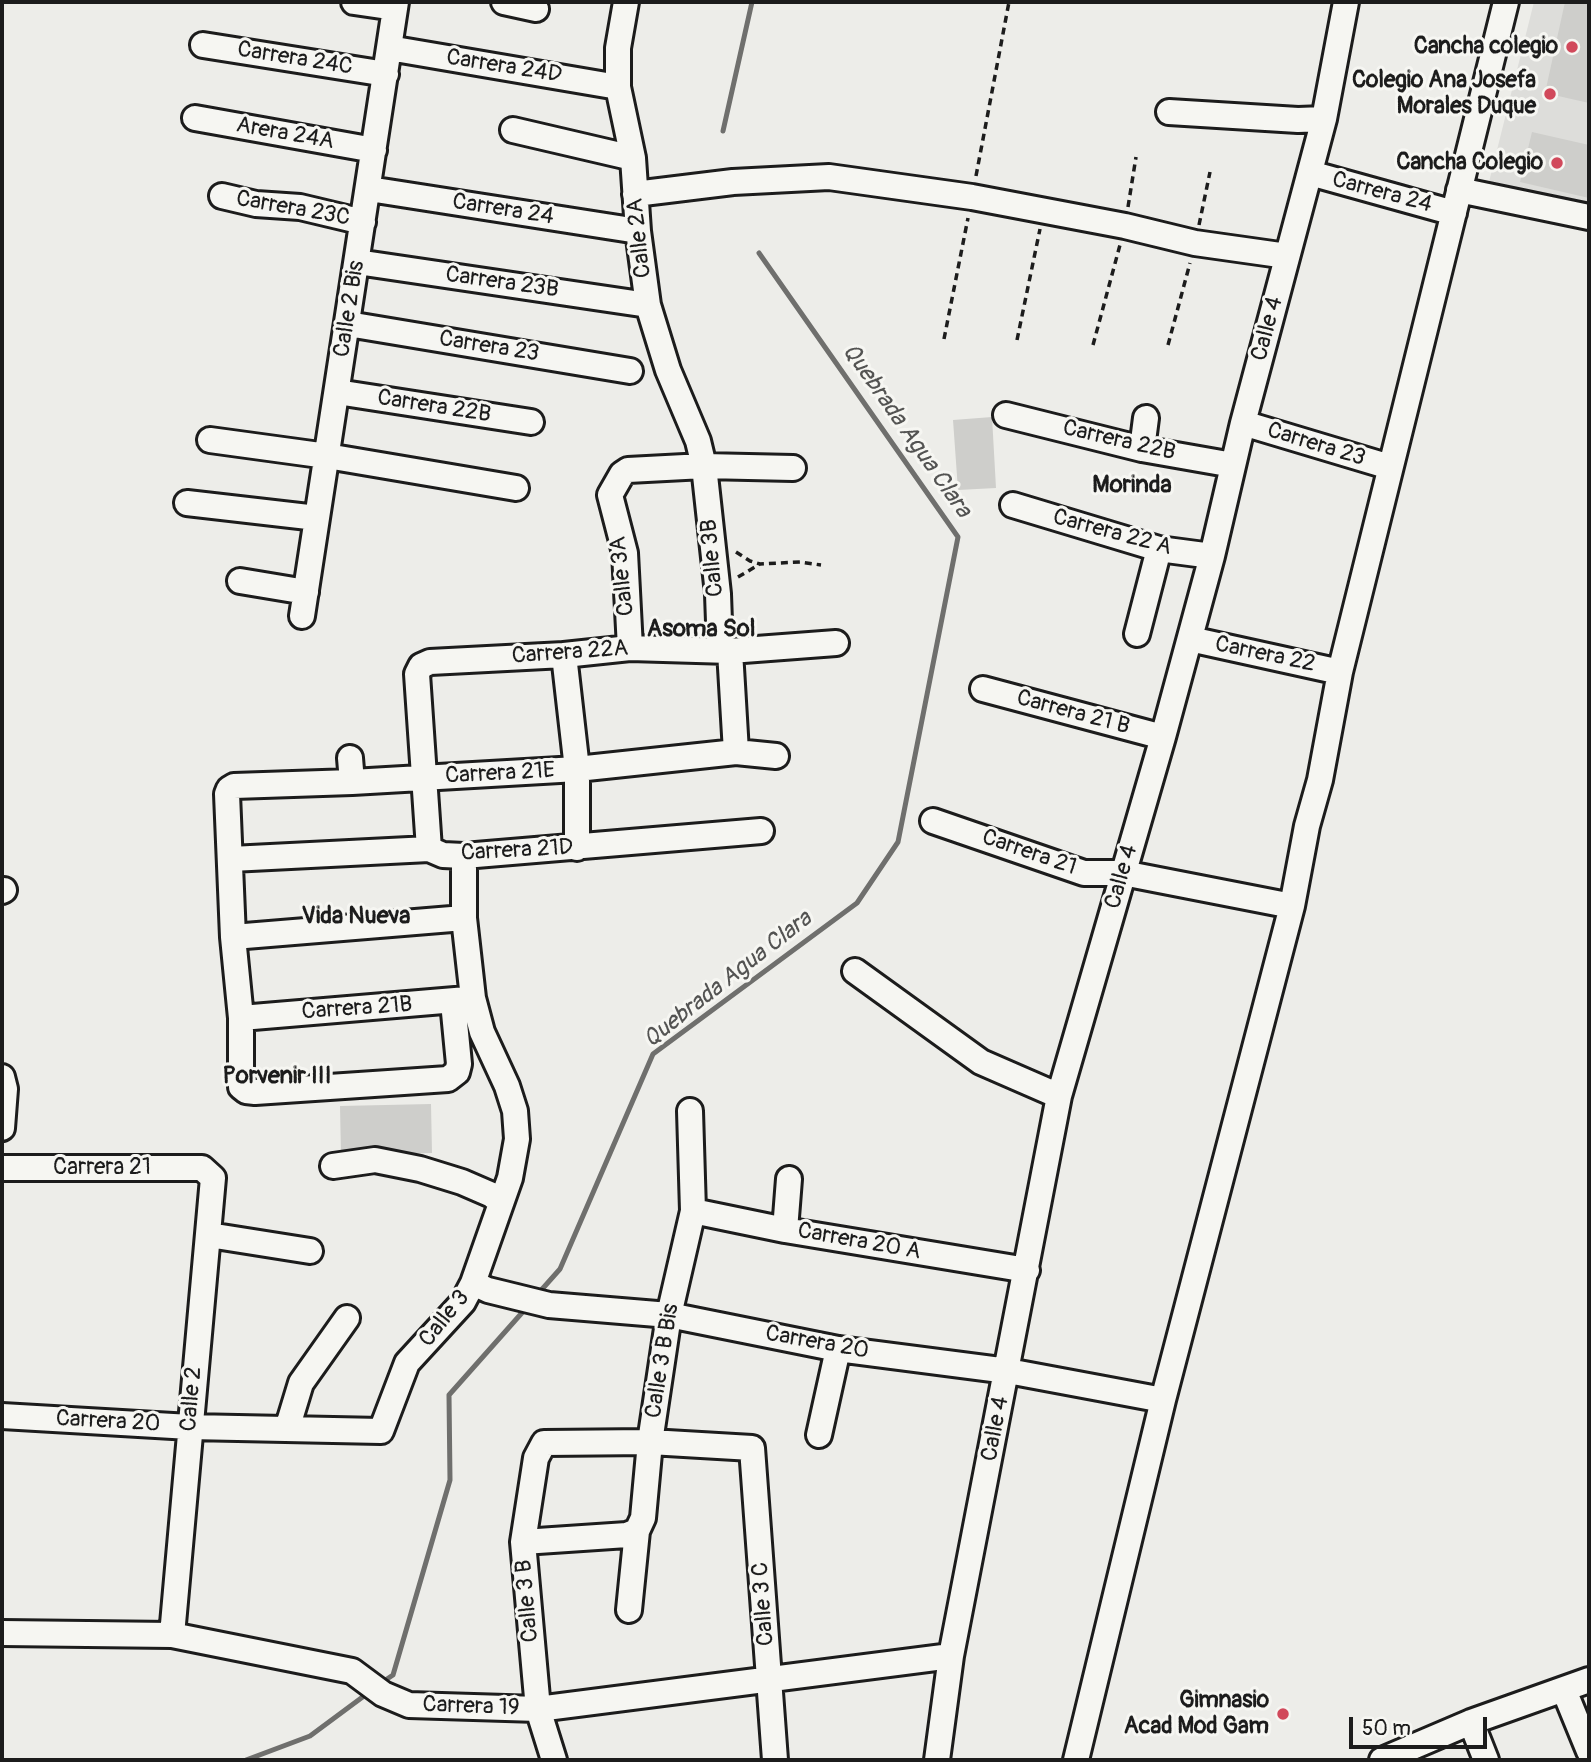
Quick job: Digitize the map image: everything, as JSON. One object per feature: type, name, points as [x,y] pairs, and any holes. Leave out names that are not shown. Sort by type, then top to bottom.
[{"type":"street","points":[[354,2],[396,5]]},
{"type":"street","points":[[504,2],[536,9]]},
{"type":"street","name":"Calle 2A","points":[[625,2],[618,48],[618,87],[633,158],[638,231],[648,304],[668,369],[698,440],[704,466]]},
{"type":"street","name":"Calle 4","points":[[937,1760],[951,1656],[1059,1096],[1163,737],[1212,556],[1243,423],[1324,119],[1346,2]]},
{"type":"street","points":[[1076,1760],[1163,1401],[1292,906],[1307,826],[1320,780],[1340,672],[1506,2]]},
{"type":"street","name":"Calle 2 Bis","points":[[240,581],[304,604],[396,5]]},
{"type":"street","name":"Carrera 24C","points":[[204,45],[386,74]]},
{"type":"street","name":"Carrera 24D","points":[[389,48],[618,87]]},
{"type":"street","points":[[1169,112],[1298,120],[1324,119]]},
{"type":"street","name":"Arera 24A","points":[[195,118],[374,150]]},
{"type":"street","points":[[513,130],[633,158]]},
{"type":"street","name":"Carrera 24","points":[[1310,173],[1457,202],[1589,217]]},
{"type":"street","points":[[635,194],[733,182],[829,177],[972,197],[1125,226],[1195,243],[1287,256]]},
{"type":"street","name":"Carrera 24","points":[[369,189],[638,231]]},
{"type":"street","name":"Carrera 23C","points":[[222,195],[256,204],[300,207],[363,222]]},
{"type":"street","name":"Carrera 23B","points":[[357,261],[648,304]]},
{"type":"street","name":"Carrera 23","points":[[348,324],[630,371]]},
{"type":"street","name":"Carrera 22B","points":[[337,392],[531,422]]},
{"type":"street","name":"Carrera 22B","points":[[1006,415],[1142,449],[1233,465]]},
{"type":"street","points":[[1142,449],[1146,418]]},
{"type":"street","name":"Carrera 23","points":[[1243,423],[1390,467]]},
{"type":"street","points":[[209,440],[327,456],[516,488]]},
{"type":"street","points":[[704,466],[793,468]]},
{"type":"street","name":"Calle 3A","points":[[630,648],[625,553],[610,495],[619,478],[628,470],[704,466]]},
{"type":"street","name":"Calle 3B","points":[[704,466],[736,752]]},
{"type":"street","points":[[187,503],[317,518]]},
{"type":"street","name":"Carrera 22 A","points":[[1013,505],[1159,549],[1212,556]]},
{"type":"street","points":[[1137,635],[1159,549]]},
{"type":"street","name":"Carrera 22","points":[[1190,639],[1340,672]]},
{"type":"street","name":"Carrera 22A","points":[[425,778],[417,674],[422,666],[430,662],[564,655],[630,648],[725,650],[836,643]]},
{"type":"street","points":[[564,655],[577,769],[577,848]]},
{"type":"street","name":"Carrera 21 B","points":[[983,690],[1163,737]]},
{"type":"street","name":"Carrera 21E","points":[[231,859],[226,794],[234,786],[351,770],[425,778],[577,769],[736,752],[776,756]]},
{"type":"street","points":[[425,778],[429,849]]},
{"type":"street","name":"Carrera 21","points":[[933,821],[1084,873],[1123,873],[1292,906]]},
{"type":"street","name":"Carrera 21D","points":[[231,859],[429,849],[443,855],[464,856],[761,831]]},
{"type":"street","points":[[231,859],[233,937],[241,1018],[241,1087],[255,1092],[448,1079],[457,1072],[463,1000],[464,856]]},
{"type":"street","points":[[233,937],[464,918]]},
{"type":"street","points":[[855,971],[981,1062],[1059,1096]]},
{"type":"street","name":"Carrera 21B","points":[[241,1018],[463,1000]]},
{"type":"street","name":"Calle 3","points":[[382,1431],[407,1363],[463,1302],[481,1287],[501,1203],[510,1178],[517,1139],[515,1111],[507,1086],[482,1032],[463,1000]]},
{"type":"street","points":[[2,1077],[5,1089],[2,1128]]},
{"type":"street","name":"Calle 3 B Bis","points":[[629,1610],[637,1531],[643,1518],[650,1443],[669,1315],[693,1211],[690,1111]]},
{"type":"street","points":[[333,1166],[375,1160],[420,1169],[462,1182],[492,1195],[501,1203]]},
{"type":"street","name":"Carrera 21","points":[[2,1168],[202,1168]]},
{"type":"street","name":"Calle 2","points":[[172,1635],[213,1178],[202,1168]]},
{"type":"street","points":[[785,1230],[789,1179]]},
{"type":"street","name":"Carrera 20 A","points":[[693,1211],[785,1230],[1027,1270]]},
{"type":"street","points":[[209,1235],[310,1251]]},
{"type":"street","name":"Carrera 20","points":[[481,1287],[549,1305],[669,1315],[838,1349],[1008,1371],[1163,1401]]},
{"type":"street","points":[[287,1429],[301,1383],[347,1318]]},
{"type":"street","points":[[819,1435],[838,1349]]},
{"type":"street","name":"Carrera 20","points":[[2,1416],[190,1427],[382,1431]]},
{"type":"street","name":"Calle 3 B","points":[[554,1760],[538,1709],[523,1542],[536,1458],[544,1443],[650,1443]]},
{"type":"street","name":"Calle 3 C","points":[[650,1443],[752,1448],[775,1760]]},
{"type":"street","points":[[523,1542],[627,1535],[637,1531]]},
{"type":"street","name":"Carrera 19","points":[[2,1633],[172,1635],[352,1671],[383,1694],[409,1705],[538,1709],[951,1656]]},
{"type":"street","points":[[1382,1760],[1589,1679]]},
{"type":"street","points":[[1564,1690],[1589,1751]]},
{"type":"street","points":[[1471,1723],[1486,1760]]},
{"type":"path","points":[[944,339],[1009,2]]},
{"type":"path","points":[[1093,345],[1125,226],[1136,157]]},
{"type":"path","points":[[1017,340],[1044,211]]},
{"type":"path","points":[[760,564],[800,562],[821,565]]},
{"type":"shaded area","name":"Colegio Ana Josefa Morales Duque","points":[[1534,2],[1589,2],[1589,208],[1488,186]]},
{"type":"shaded area","name":"Cancha colegio","points":[[1565,2],[1589,2],[1589,103],[1545,93]]},
{"type":"shaded area","name":"Cancha Colegio","points":[[1532,132],[1589,145],[1589,198],[1520,182]]},
{"type":"shaded area","points":[[992,417],[996,488],[958,490],[953,420]]},
{"type":"shaded area","points":[[431,1104],[432,1153],[341,1155],[340,1106]]},
{"type":"waterway","name":"Quebrada Agua Clara","points":[[723,131],[752,2]]},
{"type":"waterway","name":"Quebrada Agua Clara","points":[[536,1296],[560,1269],[653,1054],[857,903],[898,842],[958,537],[759,253]]},
{"type":"waterway","name":"Quebrada Agua Clara","points":[[381,1683],[393,1675],[450,1480],[449,1395],[528,1306]]},
{"type":"waterway","name":"Quebrada Agua Clara","points":[[246,1760],[310,1736],[368,1693]]},
{"type":"place","name":"Cancha colegio","points":[[1572,47]]},
{"type":"place","name":"Colegio Ana Josefa Morales Duque","points":[[1550,94]]},
{"type":"place","name":"Cancha Colegio","points":[[1557,163]]},
{"type":"place","name":"Gimnasio Acad Mod Gam","points":[[1283,1714]]},
{"type":"district","name":"Morinda","points":[[1132,486]]},
{"type":"district","name":"Asoma Sol","points":[[701,630]]},
{"type":"district","name":"Vida Nueva","points":[[356,917]]},
{"type":"district","name":"Porvenir III","points":[[277,1077]]}]
